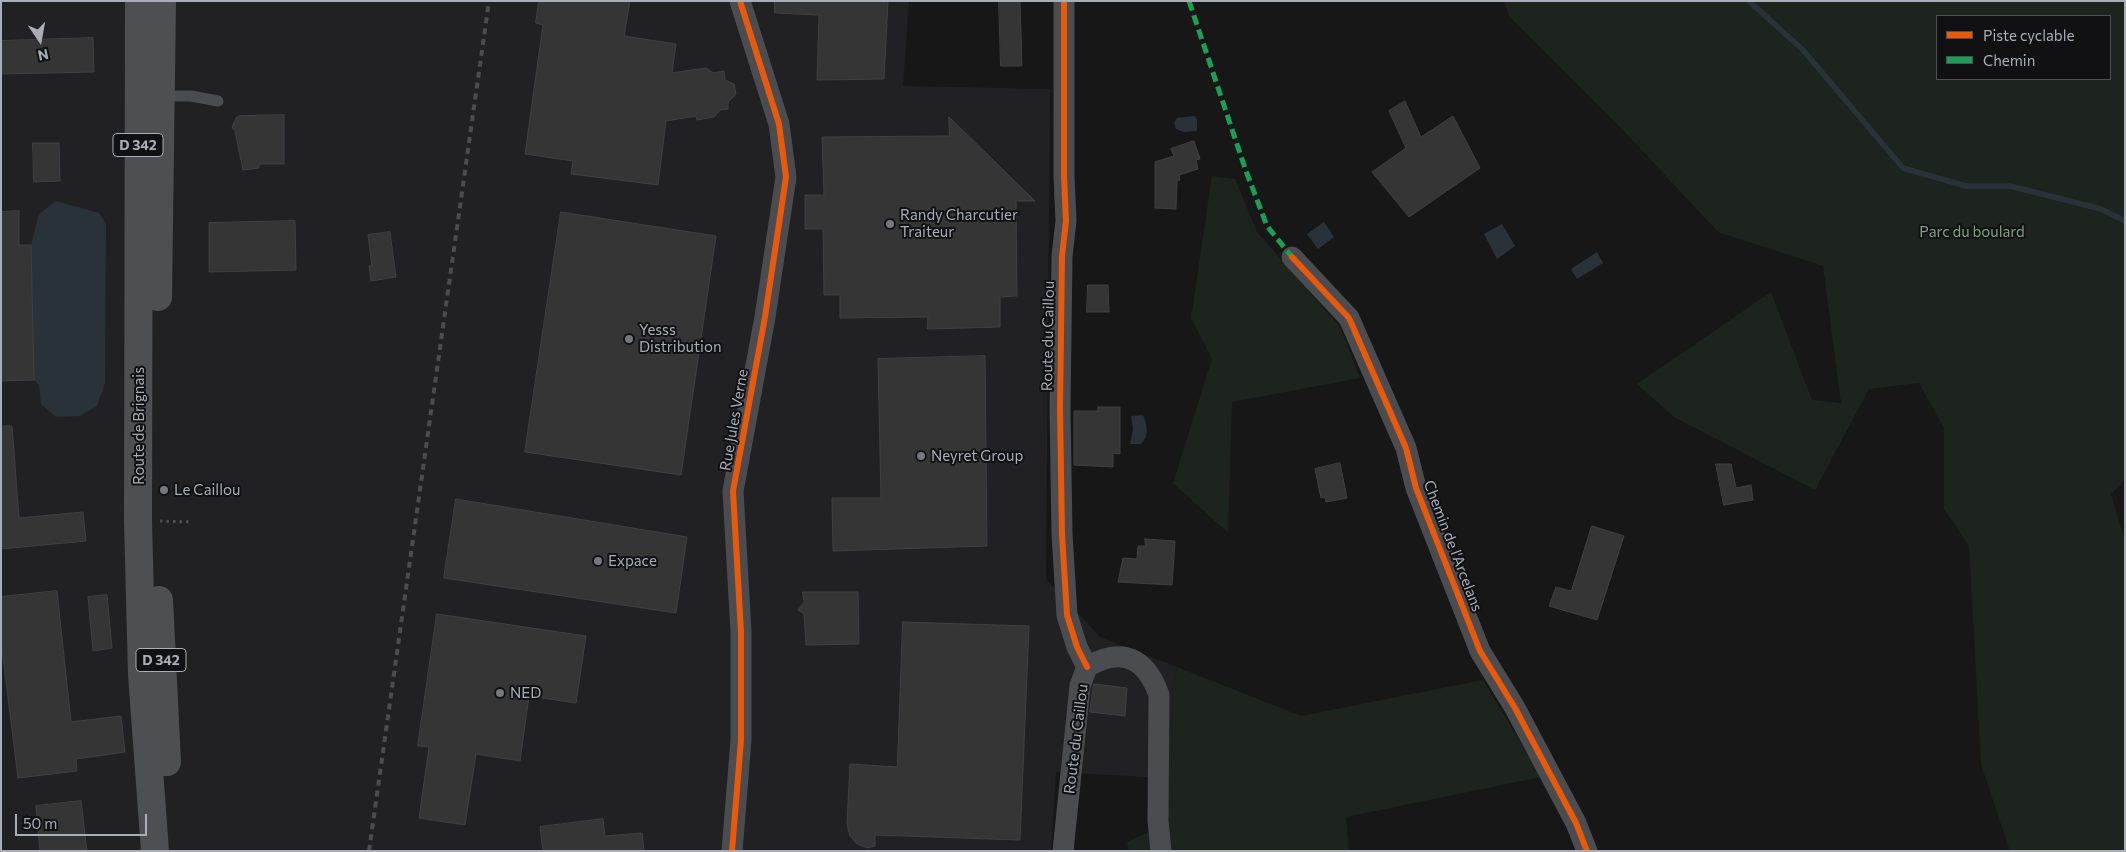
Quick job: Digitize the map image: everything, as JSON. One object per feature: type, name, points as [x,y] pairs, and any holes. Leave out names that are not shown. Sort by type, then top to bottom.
[{"type":"main road","name":"Route de Brignais","points":[[139,1],[150,96],[158,209],[157,521],[162,677],[174,851]]},
{"type":"main road","name":"Route de Brignais","points":[[155,851],[141,665],[138,521],[150,96],[162,1]]},
{"type":"street","name":"Rue Jules Verne","points":[[732,851],[741,740],[741,632],[734,491],[765,317],[786,178],[780,124],[740,1]]},
{"type":"street","name":"Route du Caillou","points":[[1063,851],[1080,686],[1087,667],[1077,647],[1067,615],[1062,534],[1060,408],[1062,256],[1066,221],[1064,195],[1064,1]]},
{"type":"street","name":"Chemin de l'Arcelans","points":[[1292,257],[1349,318],[1406,448],[1416,488],[1480,651],[1520,717],[1576,823],[1587,851]]},
{"type":"street","points":[[1087,667],[1101,658],[1124,657],[1140,663],[1153,677],[1159,695],[1158,821],[1160,851]]},
{"type":"lane","points":[[150,96],[191,96],[218,101]]},
{"type":"path","points":[[157,521],[192,522]]},
{"type":"shaded area","points":[[1,1],[909,1],[903,86],[1050,89],[1046,579],[1100,637],[1177,667],[1164,778],[1056,772],[1051,851],[1,851]]},
{"type":"shaded area","points":[[1195,116],[1197,131],[1184,132],[1176,129],[1174,123],[1177,118]]},
{"type":"shaded area","points":[[56,201],[99,213],[106,224],[105,383],[97,406],[80,416],[56,417],[41,404],[39,385],[34,380],[31,245],[39,214]]},
{"type":"shaded area","points":[[1324,222],[1334,237],[1318,249],[1307,234]]},
{"type":"shaded area","points":[[1502,224],[1515,246],[1497,259],[1484,234]]},
{"type":"shaded area","points":[[1597,252],[1603,263],[1577,279],[1571,269]]},
{"type":"shaded area","points":[[1143,415],[1146,437],[1141,444],[1130,444],[1133,429],[1131,416]]},
{"type":"green space","name":"Parc du boulard","points":[[1504,1],[2125,1],[2125,480],[2111,494],[2125,541],[2125,851],[2010,851],[1981,764],[1969,546],[1944,509],[1944,428],[1919,383],[1869,389],[1815,490],[1674,417],[1637,384],[1771,292],[1812,400],[1841,403],[1823,266],[1718,232],[1624,131],[1509,16]]},
{"type":"green space","points":[[1212,176],[1235,179],[1257,232],[1340,327],[1360,378],[1232,402],[1228,533],[1173,483],[1212,359],[1191,318]]},
{"type":"green space","points":[[1177,667],[1301,716],[1483,680],[1541,777],[1346,817],[1349,851],[1129,851],[1127,842],[1167,824],[1164,778]]},
{"type":"building","points":[[539,1],[630,1],[624,36],[676,44],[672,73],[706,68],[713,73],[724,71],[725,80],[734,84],[736,94],[728,102],[728,109],[720,110],[714,117],[697,120],[696,116],[666,121],[658,185],[571,174],[573,161],[525,154],[543,25],[536,23]]},
{"type":"building","points":[[775,1],[888,1],[884,79],[817,80],[819,15],[775,13]]},
{"type":"building","points":[[999,1],[1020,1],[1022,66],[1001,66]]},
{"type":"building","points":[[93,38],[94,72],[1,74],[1,41]]},
{"type":"building","points":[[1405,101],[1421,137],[1453,116],[1480,168],[1409,217],[1372,172],[1406,148],[1389,111]]},
{"type":"building","points":[[284,115],[284,164],[259,164],[259,168],[243,170],[235,131],[232,127],[236,118],[239,116]]},
{"type":"building","points":[[949,117],[1035,201],[1016,201],[1017,296],[1000,297],[1000,327],[927,329],[928,317],[840,318],[840,295],[824,295],[823,229],[805,229],[805,195],[824,195],[822,137],[949,136]]},
{"type":"building","points":[[1194,141],[1200,159],[1196,160],[1198,169],[1179,175],[1176,209],[1155,208],[1155,162],[1174,156],[1171,149]]},
{"type":"building","points":[[33,143],[59,143],[60,181],[34,182]]},
{"type":"building","points":[[19,211],[19,245],[31,245],[34,380],[1,381],[1,212]]},
{"type":"building","points":[[561,212],[716,236],[681,475],[525,452]]},
{"type":"building","points":[[295,221],[296,270],[209,272],[209,223]]},
{"type":"building","points":[[390,232],[396,277],[371,281],[369,266],[372,266],[368,235]]},
{"type":"building","points":[[1088,285],[1108,285],[1109,312],[1087,312]]},
{"type":"building","points":[[985,356],[987,546],[833,551],[832,498],[881,498],[878,359]]},
{"type":"building","points":[[1098,407],[1120,407],[1120,454],[1113,453],[1113,467],[1074,465],[1074,411],[1098,411]]},
{"type":"building","points":[[1,426],[12,426],[19,518],[83,512],[86,541],[1,549]]},
{"type":"building","points":[[1340,463],[1347,498],[1326,502],[1325,497],[1321,498],[1315,469]]},
{"type":"building","points":[[1716,464],[1731,464],[1736,488],[1751,485],[1753,500],[1724,505]]},
{"type":"building","points":[[456,499],[687,537],[676,613],[444,578]]},
{"type":"building","points":[[1592,526],[1624,536],[1597,620],[1549,606],[1556,587],[1571,591]]},
{"type":"building","points":[[1145,539],[1175,541],[1172,585],[1118,582],[1123,558],[1137,559],[1138,546],[1145,546]]},
{"type":"building","points":[[57,591],[71,722],[121,716],[125,752],[76,759],[77,771],[18,778],[1,641],[1,597]]},
{"type":"building","points":[[803,592],[858,592],[859,644],[806,645],[804,614],[798,610],[804,602]]},
{"type":"building","points":[[107,595],[112,648],[93,651],[88,597]]},
{"type":"building","points":[[437,614],[586,636],[576,703],[529,696],[520,761],[476,754],[465,825],[419,818],[429,747],[418,746]]},
{"type":"building","points":[[903,622],[1029,626],[1020,840],[875,835],[875,846],[867,848],[857,844],[850,836],[847,824],[850,764],[897,767]]},
{"type":"building","points":[[1094,684],[1127,688],[1125,716],[1090,712]]},
{"type":"building","points":[[81,801],[87,851],[40,851],[36,806]]},
{"type":"building","points":[[603,819],[605,836],[642,833],[644,851],[543,851],[540,827]]},
{"type":"waterway","points":[[1749,1],[1803,50],[1903,168],[1966,186],[2010,186],[2101,209],[2125,221]]},
{"type":"railway","points":[[369,851],[489,1]]},
{"type":"marked path","points":[[1189,1],[1246,171],[1267,226],[1292,257]]},
{"type":"cycle path","points":[[732,851],[741,740],[741,632],[733,491],[765,317],[786,177],[779,124],[740,1]]},
{"type":"cycle path","points":[[1064,1],[1064,176],[1066,221],[1062,256],[1060,409],[1062,534],[1067,615],[1077,647],[1087,667]]},
{"type":"cycle path","points":[[1292,257],[1349,318],[1406,448],[1416,488],[1480,651],[1515,708],[1576,823],[1587,851]]},
{"type":"place","name":"Randy Charcutier Traiteur","points":[[890,224]]},
{"type":"place","name":"Yesss Distribution","points":[[629,339]]},
{"type":"place","name":"Neyret Group","points":[[921,456]]},
{"type":"place","name":"Le Caillou","points":[[164,490]]},
{"type":"place","name":"Expace","points":[[598,561]]},
{"type":"place","name":"NED","points":[[500,693]]}]
